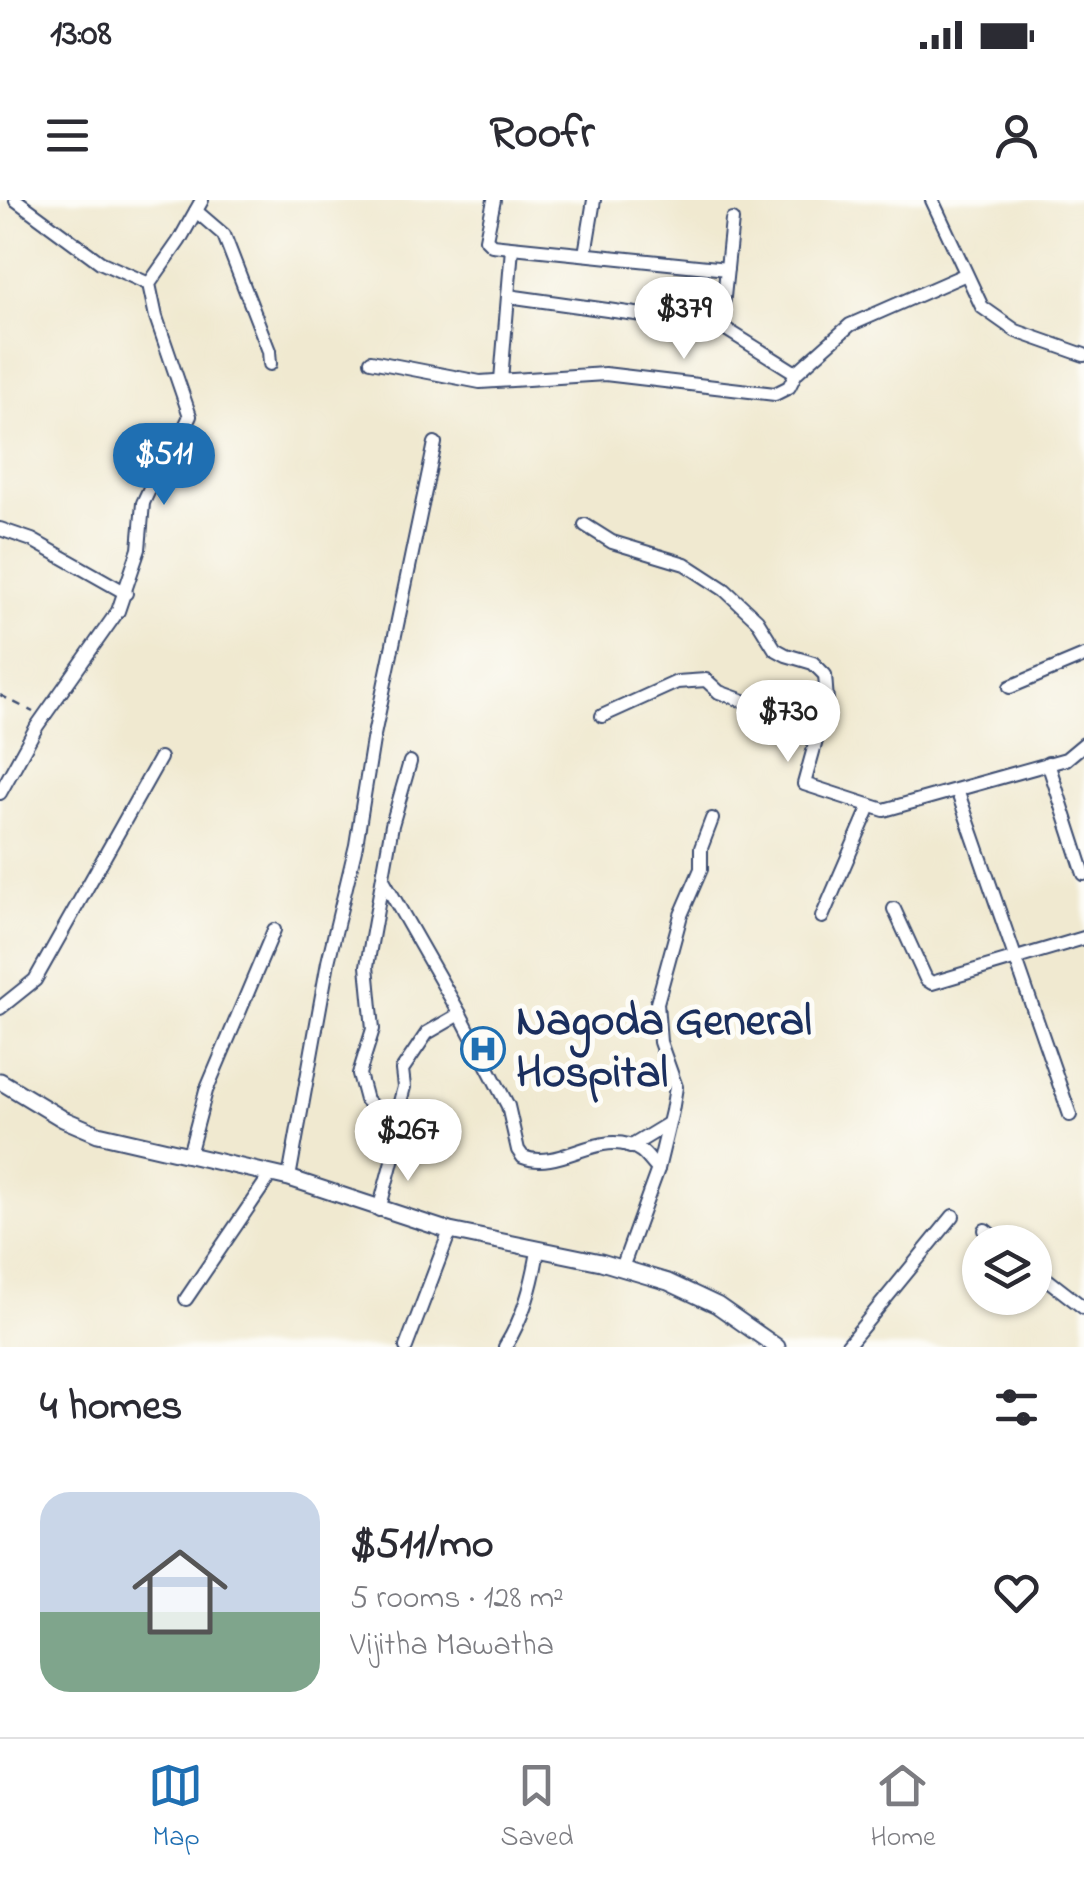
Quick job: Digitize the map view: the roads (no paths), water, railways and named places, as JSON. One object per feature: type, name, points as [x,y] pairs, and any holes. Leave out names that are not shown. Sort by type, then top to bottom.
[{"type":"main road","points":[[0,1080],[63,1119],[98,1134],[289,1178],[450,1231],[622,1268],[699,1296],[777,1347]]},
{"type":"street","points":[[16,200],[100,262],[149,284]]},
{"type":"street","points":[[494,200],[486,238],[492,245],[727,270]]},
{"type":"street","points":[[584,254],[594,200]]},
{"type":"street","points":[[932,200],[982,308],[1016,331],[1084,355]]},
{"type":"street","points":[[0,793],[44,717],[118,611],[139,549],[143,503],[160,464],[178,441],[190,416],[149,284],[199,205],[224,235],[270,364]]},
{"type":"street","points":[[721,326],[732,220]]},
{"type":"street","points":[[501,380],[512,248]]},
{"type":"street","points":[[371,361],[480,382],[606,374],[776,394],[789,387],[796,373],[850,325],[964,276]]},
{"type":"street","points":[[508,296],[721,326],[796,373]]},
{"type":"street","points":[[289,1178],[328,962],[356,845],[372,740],[434,443]]},
{"type":"street","points":[[586,525],[612,542],[685,564],[726,590],[747,610],[775,648],[786,656],[813,662],[825,675],[827,701],[804,784],[884,810],[899,808],[1066,759],[1084,744]]},
{"type":"street","points":[[0,529],[32,540],[126,593]]},
{"type":"street","points":[[1010,687],[1084,656]]},
{"type":"street","points":[[602,716],[676,682],[706,680],[719,692],[820,729]]},
{"type":"street","points":[[0,1008],[35,980],[160,758]]},
{"type":"street","points":[[396,1146],[383,1116],[366,1100],[360,1081],[373,1028],[367,966],[392,825],[410,762]]},
{"type":"street","points":[[1048,763],[1079,844],[1084,874]]},
{"type":"street","points":[[957,790],[1070,1115]]},
{"type":"street","points":[[822,918],[870,806]]},
{"type":"street","points":[[622,1268],[658,1169],[676,1086],[660,1042],[658,1003],[681,915],[701,869],[701,848],[712,819]]},
{"type":"street","points":[[384,880],[508,1106],[523,1157],[545,1161],[585,1147],[630,1148],[641,1151],[658,1169]]},
{"type":"street","points":[[894,910],[926,979],[932,983],[1084,938]]},
{"type":"street","points":[[189,1155],[206,1091],[274,930]]},
{"type":"street","points":[[379,1210],[396,1146],[396,1116],[404,1087],[402,1070],[427,1034],[460,1014]]},
{"type":"street","points":[[630,1148],[668,1124]]},
{"type":"street","points":[[186,1299],[271,1174]]},
{"type":"street","points":[[846,1347],[953,1216]]},
{"type":"street","points":[[406,1347],[450,1231]]},
{"type":"street","points":[[505,1347],[520,1322],[538,1251]]},
{"type":"street","points":[[1052,1283],[1084,1308]]},
{"type":"place","name":"Nagoda General Hospital","points":[[483,1049]]}]
